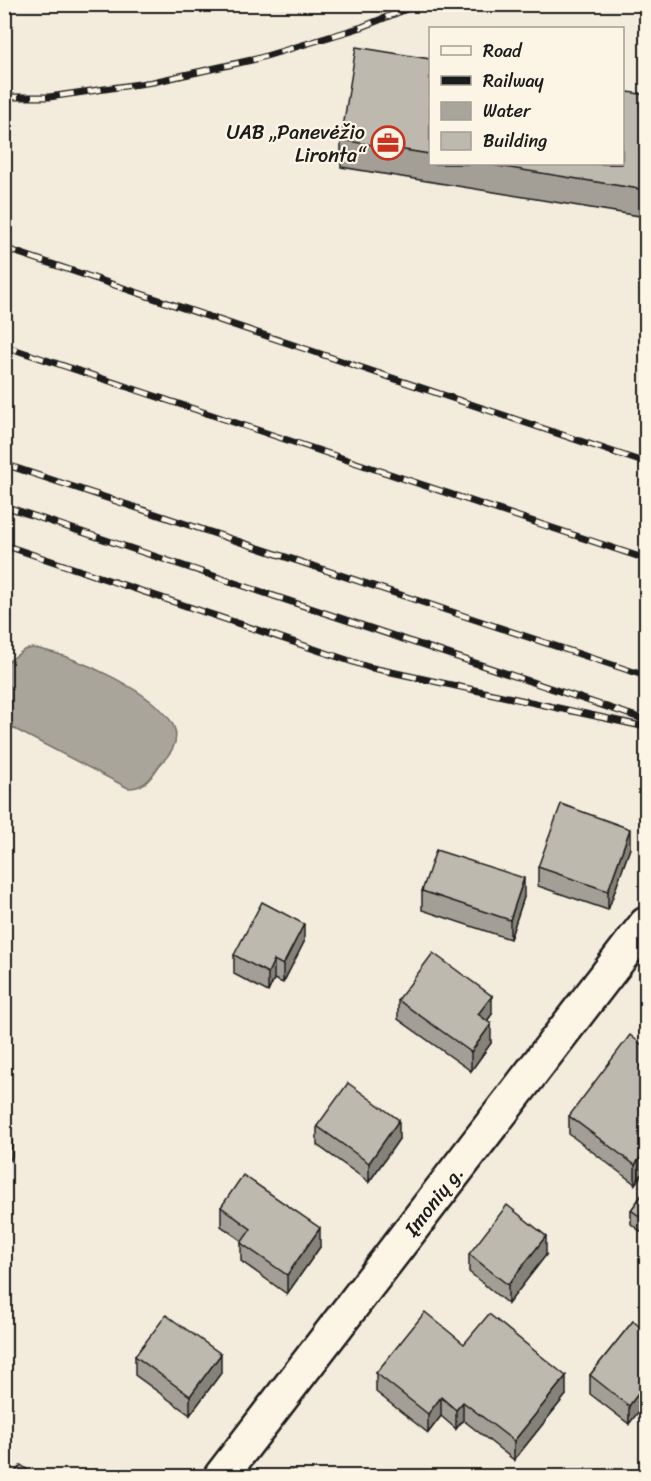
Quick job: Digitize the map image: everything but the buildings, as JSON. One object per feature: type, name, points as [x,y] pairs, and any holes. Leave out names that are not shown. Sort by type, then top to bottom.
[{"type":"street","name":"Įmonių g.","points":[[221,1476],[646,924]]},
{"type":"water","points":[[32,648],[67,657],[113,677],[154,703],[168,717],[175,730],[174,745],[150,779],[139,786],[128,788],[5,724],[5,664],[24,650]]},
{"type":"railway","points":[[4,97],[49,97],[153,82],[256,59],[362,27],[419,4]]},
{"type":"railway","points":[[4,248],[646,463]]},
{"type":"railway","points":[[4,346],[646,559]]},
{"type":"railway","points":[[4,464],[646,676]]},
{"type":"railway","points":[[4,506],[646,720]]},
{"type":"railway","points":[[4,545],[368,667],[646,727]]},
{"type":"place","name":"UAB „Panevėžio Lironta“","points":[[388,143]]}]
